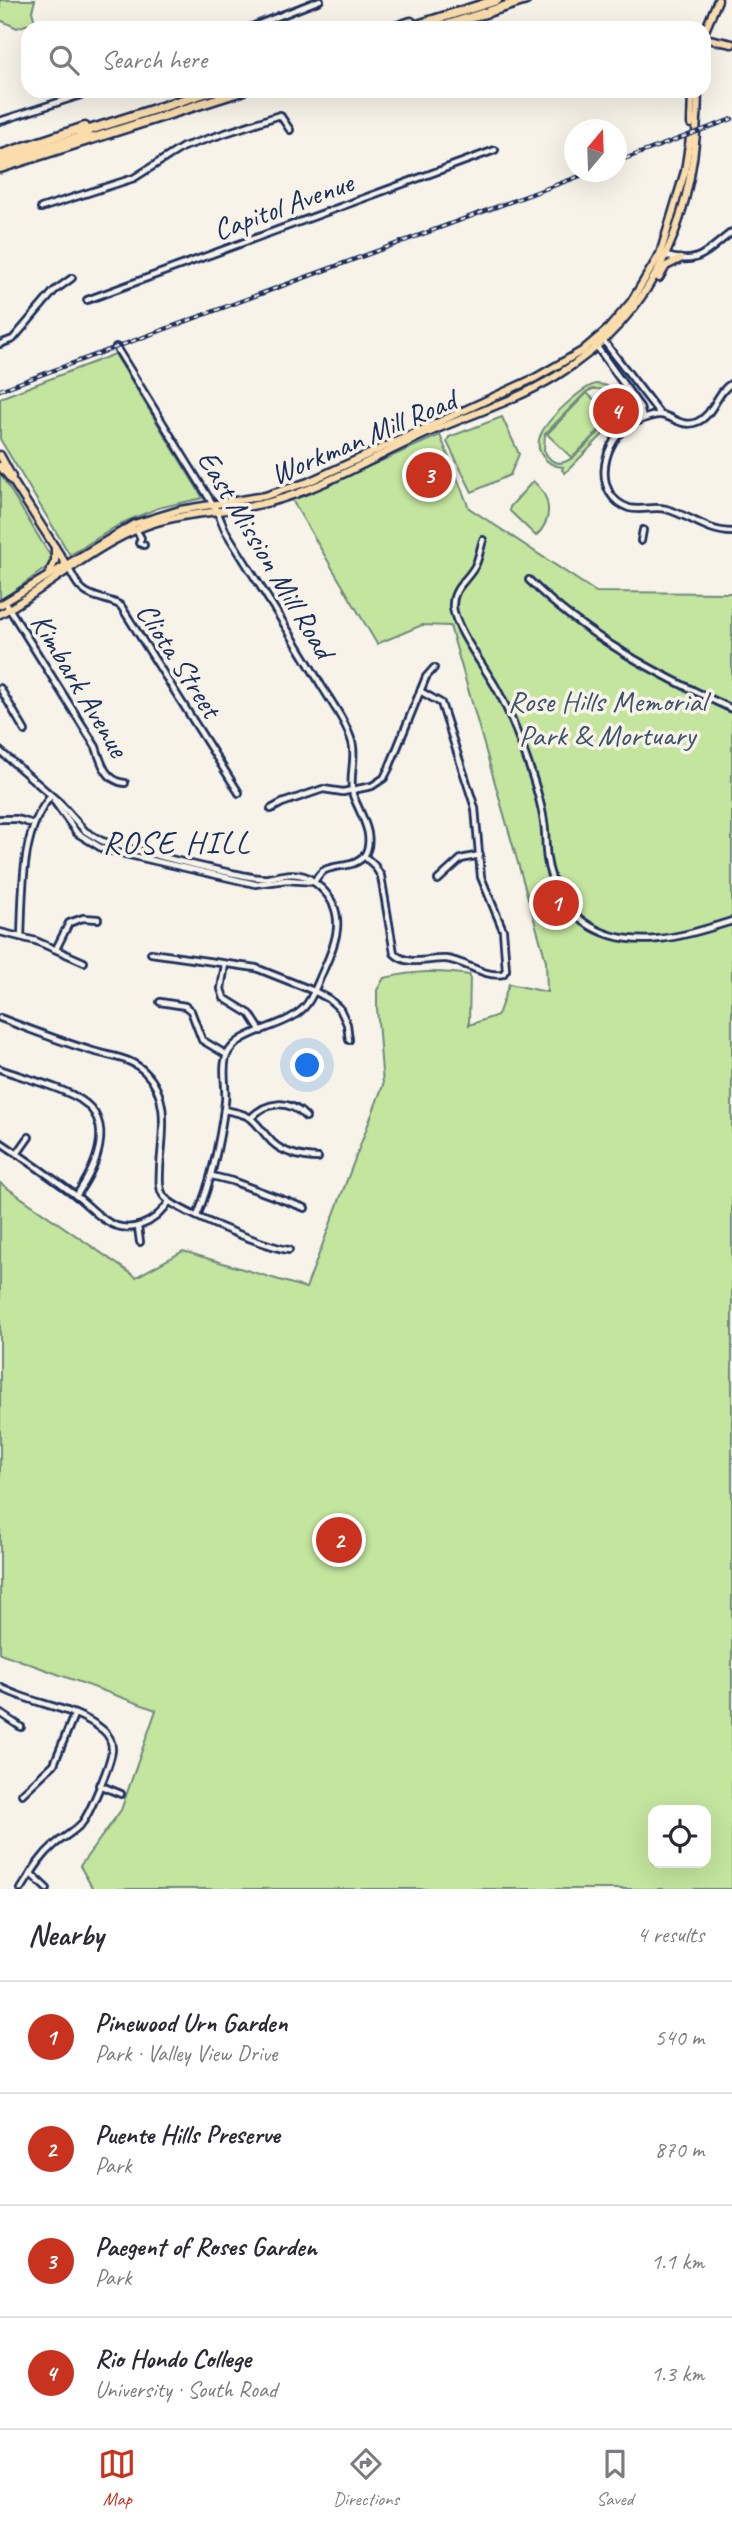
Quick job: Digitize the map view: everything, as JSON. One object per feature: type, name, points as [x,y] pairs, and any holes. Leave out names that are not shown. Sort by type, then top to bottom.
[{"type":"highway","points":[[415,21],[481,0]]},
{"type":"highway","points":[[430,21],[497,0]]},
{"type":"highway","points":[[447,21],[512,0]]},
{"type":"highway","points":[[460,21],[526,0]]},
{"type":"highway","points":[[1,157],[174,98]]},
{"type":"highway","points":[[1,157],[189,98]]},
{"type":"highway","points":[[1,157],[202,98]]},
{"type":"highway","points":[[0,171],[220,98]]},
{"type":"main road","points":[[709,21],[718,0]]},
{"type":"main road","points":[[711,40],[732,44]]},
{"type":"main road","points":[[663,255],[687,164],[692,98]]},
{"type":"main road","points":[[663,255],[678,224],[690,174],[697,98]]},
{"type":"main road","name":"Workman Mill Road","points":[[215,508],[253,506],[286,497],[540,385],[602,339],[644,295],[663,255]]},
{"type":"main road","name":"Workman Mill Road","points":[[602,339],[663,255]]},
{"type":"main road","points":[[644,295],[649,293],[666,266],[680,260]]},
{"type":"main road","name":"Workman Mill Road","points":[[3,603],[49,575],[138,532],[181,516],[265,496],[314,480],[535,379],[595,344]]},
{"type":"main road","points":[[0,455],[67,566]]},
{"type":"main road","points":[[0,466],[14,482]]},
{"type":"main road","points":[[286,497],[288,493],[314,480]]},
{"type":"main road","name":"Workman Mill Road","points":[[0,614],[67,566],[138,532]]},
{"type":"main road","points":[[49,575],[55,561],[55,545]]},
{"type":"street","points":[[267,21],[320,0]]},
{"type":"street","points":[[0,121],[71,98]]},
{"type":"street","points":[[41,208],[134,178],[183,147],[280,115],[290,130]]},
{"type":"street","name":"Capitol Avenue","points":[[87,300],[495,150]]},
{"type":"street","points":[[663,255],[680,260],[702,257],[732,232]]},
{"type":"street","points":[[0,344],[13,339],[45,300],[72,278]]},
{"type":"street","points":[[602,339],[660,414],[687,424],[695,423],[708,413],[721,390],[732,383]]},
{"type":"street","points":[[595,344],[640,407],[651,417]]},
{"type":"street","name":"East Mission Mill Road","points":[[116,347],[341,719],[352,743],[352,791]]},
{"type":"street","points":[[640,407],[643,419]]},
{"type":"street","points":[[660,414],[643,419],[618,436],[608,455],[604,477],[606,487],[614,498],[631,509],[667,509],[707,528],[732,532]]},
{"type":"street","points":[[641,541],[643,530]]},
{"type":"street","points":[[483,540],[475,565],[454,595],[455,616],[498,692],[527,758],[542,807],[547,861],[552,880],[561,897],[584,922],[606,934],[626,939],[641,941],[689,934],[732,921]]},
{"type":"street","name":"Cliota Street","points":[[67,566],[80,588],[88,594],[112,600],[121,606],[239,793]]},
{"type":"street","points":[[528,580],[562,612],[591,632],[648,667],[732,709]]},
{"type":"street","name":"Kimbark Avenue","points":[[3,603],[10,609],[96,747],[106,772],[114,781],[125,783]]},
{"type":"street","points":[[271,809],[323,789],[352,791],[372,786],[384,778],[426,677],[434,668]]},
{"type":"street","points":[[0,688],[25,731]]},
{"type":"street","points":[[364,856],[381,876],[394,953],[398,958],[406,961],[448,959],[490,974],[503,974],[506,970],[503,930],[481,877],[475,808],[441,703],[420,691]]},
{"type":"street","points":[[0,751],[51,796],[85,831],[102,841],[256,878],[293,874],[310,878],[331,899],[339,920],[338,934],[314,991],[298,1013],[289,1020],[234,1045],[227,1055],[224,1110],[212,1176],[197,1216]]},
{"type":"street","points":[[314,882],[324,871],[352,864],[364,856],[368,839],[363,816],[352,791]]},
{"type":"street","points":[[21,937],[21,887],[34,824],[41,807],[51,796]]},
{"type":"street","points":[[0,819],[17,819],[34,824]]},
{"type":"street","points":[[439,880],[461,859],[480,856]]},
{"type":"street","points":[[55,949],[69,923],[83,918],[98,919]]},
{"type":"street","points":[[0,932],[55,949],[83,962]]},
{"type":"street","points":[[151,953],[257,968],[314,991],[330,999],[340,1009],[347,1024],[349,1040]]},
{"type":"street","points":[[225,964],[221,989],[223,998],[250,1014],[261,1031]]},
{"type":"street","points":[[160,1002],[185,1006],[191,1011],[202,1040],[227,1055]]},
{"type":"street","points":[[0,1018],[96,1052],[121,1058],[145,1072],[160,1093],[163,1110],[159,1181],[162,1194],[169,1202],[197,1216],[249,1238],[289,1250]]},
{"type":"street","points":[[0,1069],[79,1098],[92,1110],[100,1130],[100,1144],[94,1167],[76,1196]]},
{"type":"street","points":[[251,1118],[260,1109],[274,1104],[292,1107],[306,1117]]},
{"type":"street","points":[[224,1110],[242,1113],[251,1118],[280,1148],[308,1158],[318,1158]]},
{"type":"street","points":[[17,1154],[29,1137]]},
{"type":"street","points":[[0,1142],[76,1196],[106,1221],[120,1226],[138,1227],[160,1215],[169,1202]]},
{"type":"street","points":[[212,1176],[305,1208]]},
{"type":"street","points":[[138,1227],[140,1242]]},
{"type":"street","points":[[0,1687],[75,1715],[103,1729],[110,1739],[111,1754],[84,1820],[50,1849],[21,1889]]},
{"type":"street","points":[[0,1713],[21,1727]]},
{"type":"street","points":[[22,1794],[54,1764],[75,1715]]},
{"type":"street","points":[[99,1785],[121,1794]]},
{"type":"street","points":[[31,1874],[47,1889]]},
{"type":"green space","points":[[0,0],[35,0],[32,11],[35,21],[21,21],[21,27],[17,28],[0,20]]},
{"type":"green space","points":[[115,354],[203,498],[158,508],[122,523],[70,555],[0,439],[0,398]]},
{"type":"green space","points":[[601,384],[610,388],[617,394],[621,409],[624,407],[627,410],[565,473],[563,467],[551,464],[542,456],[539,439],[558,411],[590,386]],"holes":[[[598,389],[611,394],[616,402],[616,412],[612,419],[569,460],[556,462],[550,459],[544,450],[545,434],[586,392]]]},
{"type":"green space","points":[[587,393],[612,417],[572,458],[547,434]]},
{"type":"green space","points":[[502,417],[519,454],[510,475],[472,492],[447,442],[449,437]]},
{"type":"green space","name":"Rose Hills Memorial Park & Mortuary","points":[[440,435],[469,508],[596,592],[732,593],[732,1889],[93,1889],[80,1866],[121,1810],[156,1710],[0,1653],[0,1183],[136,1277],[183,1251],[306,1288],[383,1085],[377,990],[384,978],[427,972],[470,975],[469,1025],[498,1015],[509,984],[547,992],[546,961],[450,626],[422,625],[377,644],[292,500]]},
{"type":"green space","points":[[0,473],[54,562],[0,601]]},
{"type":"green space","points":[[533,481],[544,494],[548,508],[546,522],[536,536],[510,511],[510,507]]},
{"type":"railway","points":[[627,158],[732,119]]},
{"type":"railway","points":[[0,390],[564,182]]},
{"type":"place","name":"Rio Hondo College","points":[[616,411]]},
{"type":"place","name":"Paegent of Roses Garden","points":[[429,475]]},
{"type":"place","name":"Pinewood Urn Garden","points":[[556,903]]},
{"type":"place","name":"Puente Hills Preserve","points":[[339,1540]]},
{"type":"district","name":"ROSE HILL","points":[[177,842]]}]
